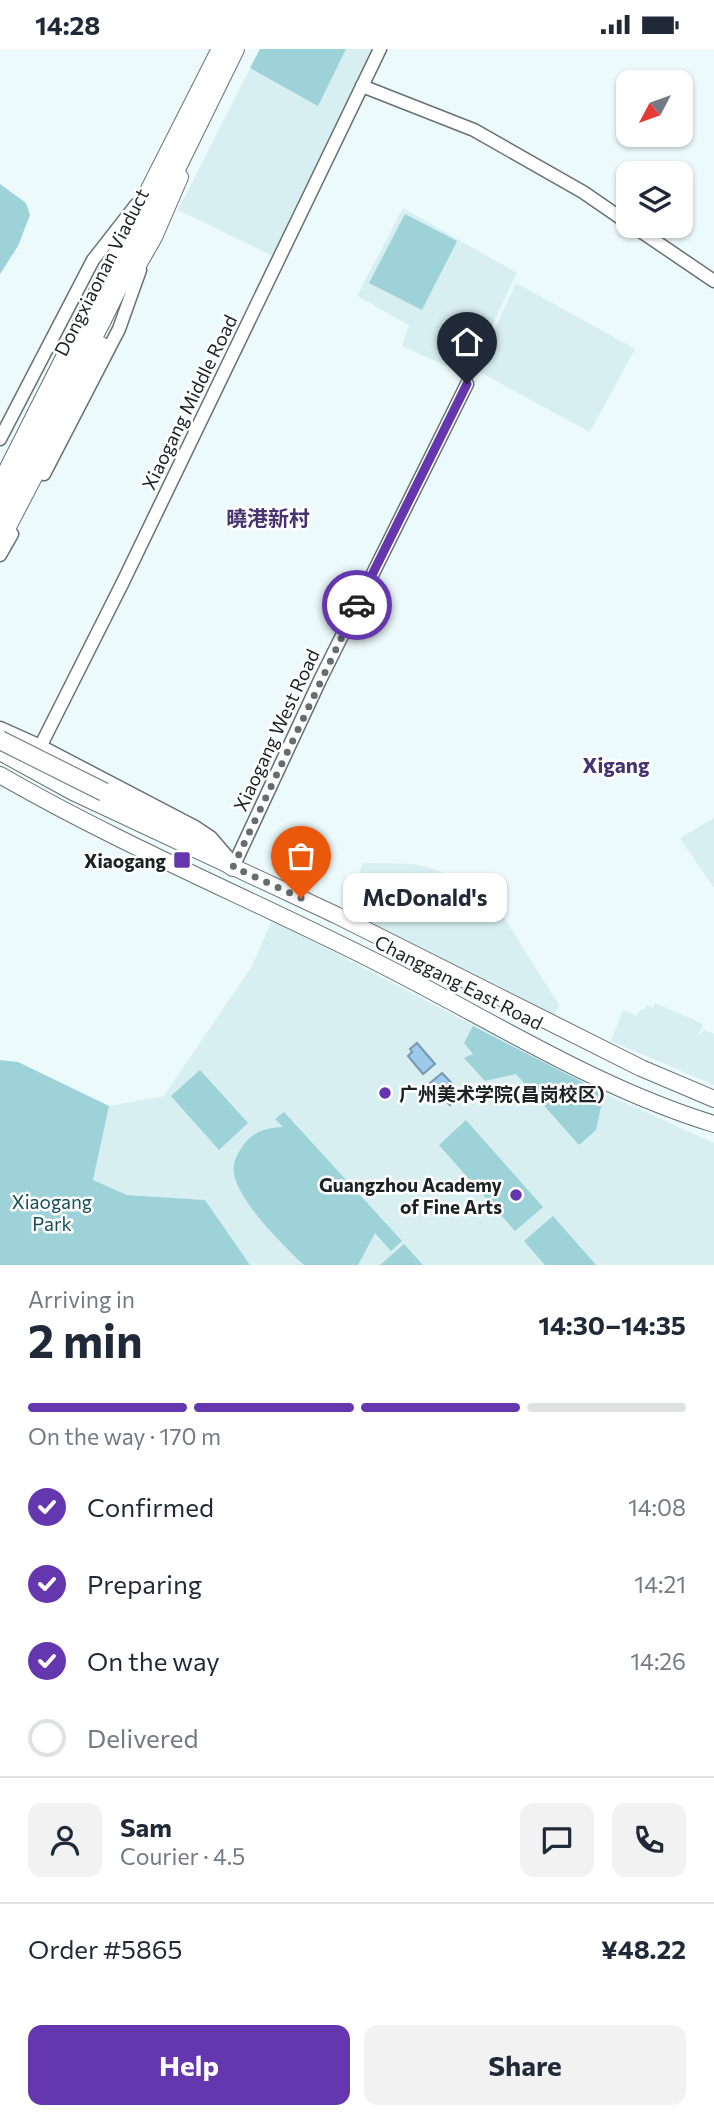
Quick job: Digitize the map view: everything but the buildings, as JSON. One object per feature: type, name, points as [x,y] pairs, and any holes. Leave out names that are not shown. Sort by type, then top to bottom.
[{"type":"highway","name":"Dongxiaonan Viaduct","points":[[0,486],[221,49]]},
{"type":"highway","name":"Dongxiaonan Viaduct","points":[[0,513],[101,322],[235,49]]},
{"type":"highway","points":[[0,459],[136,205]]},
{"type":"highway","points":[[0,540],[93,362],[145,255]]},
{"type":"highway","points":[[0,742],[194,838],[233,867]]},
{"type":"main road","points":[[0,477],[111,266],[136,205],[214,49]]},
{"type":"main road","points":[[0,526],[106,320],[145,255],[241,49]]},
{"type":"main road","points":[[0,729],[40,747],[210,838],[233,867]]},
{"type":"main road","points":[[0,742],[29,769]]},
{"type":"main road","name":"Changgang East Road","points":[[0,752],[29,769],[641,1068],[714,1098]]},
{"type":"main road","name":"Changgang East Road","points":[[0,775],[133,845],[363,955],[626,1093],[714,1124]]},
{"type":"street","name":"Xiaogang Middle Road","points":[[29,769],[380,49]]},
{"type":"street","points":[[362,86],[474,130],[583,192],[616,215]]},
{"type":"street","points":[[0,439],[93,260],[136,205]]},
{"type":"street","points":[[651,238],[714,281]]},
{"type":"street","points":[[0,555],[119,329],[145,255]]},
{"type":"street","name":"Xiaogang West Road","points":[[233,867],[332,656],[467,384]]},
{"type":"shaded area","points":[[260,49],[380,49],[279,259],[178,210]]},
{"type":"shaded area","points":[[403,208],[517,273],[468,376],[402,346],[409,325],[357,296]]},
{"type":"shaded area","points":[[516,283],[635,349],[590,432],[476,370]]},
{"type":"shaded area","points":[[714,818],[714,888],[680,838]]},
{"type":"shaded area","points":[[363,863],[415,864],[438,870],[489,901],[505,919],[559,1005],[552,1019],[344,915]]},
{"type":"shaded area","name":"广州美术学院(昌岗校区)","points":[[272,920],[597,1090],[714,1143],[714,1265],[250,1265],[205,1200],[127,1195],[93,1180],[109,1106],[164,1096],[252,966]]},
{"type":"shaded area","points":[[655,1003],[703,1024],[698,1037],[704,1030],[714,1034],[714,1085],[611,1041],[623,1010],[637,1016],[641,1009],[645,1009],[647,1005],[653,1007]]},
{"type":"shaded area","points":[[417,1043],[435,1064],[423,1074],[408,1056],[412,1052],[410,1049]]},
{"type":"shaded area","points":[[442,1073],[462,1094],[450,1105],[430,1083]]},
{"type":"green space","points":[[260,49],[346,49],[318,106],[250,68]]},
{"type":"green space","points":[[0,184],[26,203],[30,215],[18,246],[0,274]]},
{"type":"green space","points":[[405,214],[457,241],[422,310],[369,283]]},
{"type":"green space","points":[[473,1026],[604,1093],[596,1130],[579,1145],[516,1074],[485,1081],[464,1058],[473,1054],[464,1043]]},
{"type":"green space","name":"Xiaogang Park","points":[[0,1060],[18,1062],[109,1106],[93,1180],[127,1195],[205,1200],[250,1265],[0,1265]]},
{"type":"green space","points":[[200,1070],[248,1123],[219,1150],[171,1096]]},
{"type":"green space","points":[[284,1112],[402,1241],[391,1251],[375,1233],[358,1265],[304,1265],[253,1210],[238,1185],[234,1174],[235,1162],[244,1144],[252,1136],[266,1129],[283,1127],[275,1119]]},
{"type":"green space","points":[[466,1120],[543,1207],[515,1231],[439,1145]]},
{"type":"green space","points":[[553,1216],[596,1265],[545,1265],[524,1241]]},
{"type":"green space","points":[[404,1244],[423,1265],[380,1265]]},
{"type":"way so far","points":[[301,898],[233,867],[357,605]]},
{"type":"place","name":"Xiaogang","points":[[182,860]]},
{"type":"place","name":"McDonald's","points":[[301,898]]},
{"type":"place","name":"广州美术学院(昌岗校区)","points":[[385,1093]]},
{"type":"place","name":"Guangzhou Academy of Fine Arts","points":[[516,1195]]},
{"type":"district","name":"曉港新村","points":[[268,517]]},
{"type":"district","name":"Xigang","points":[[616,764]]},
{"type":"route","points":[[357,605],[467,384]]}]
